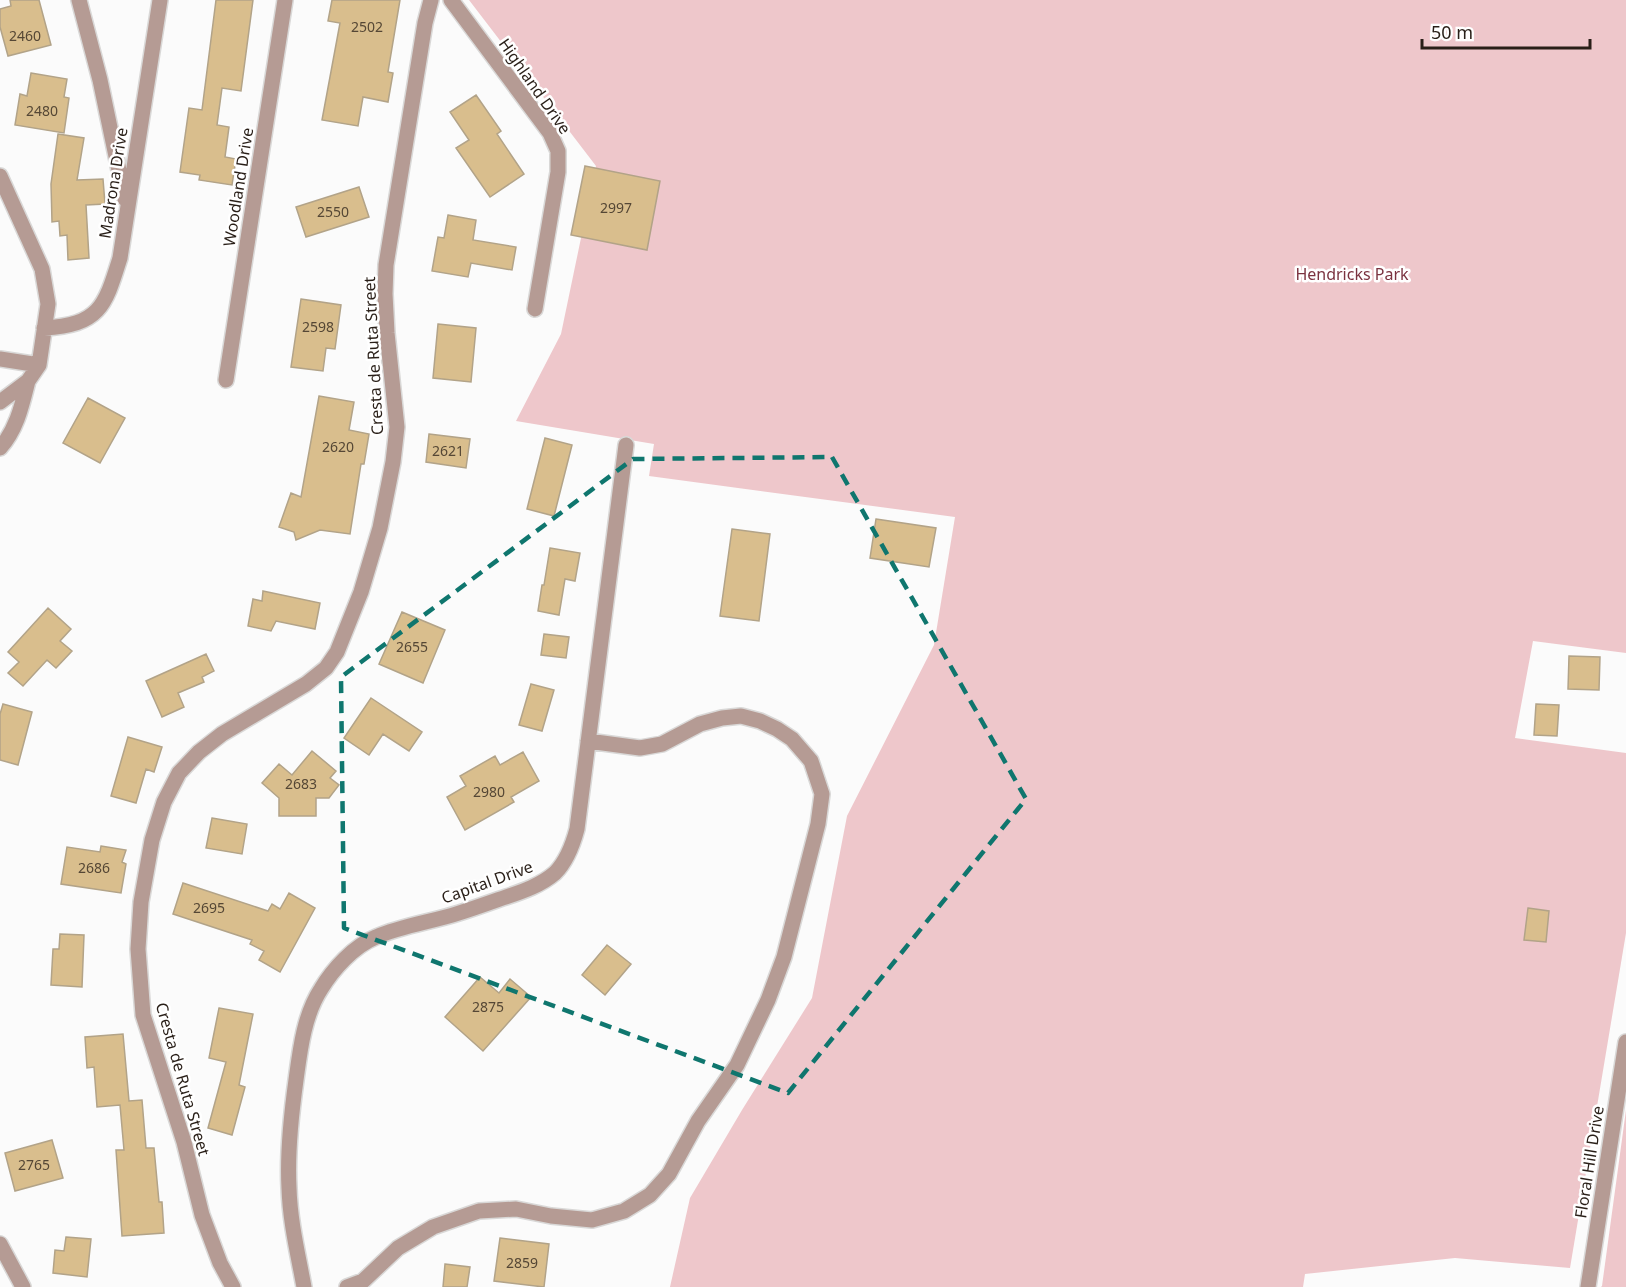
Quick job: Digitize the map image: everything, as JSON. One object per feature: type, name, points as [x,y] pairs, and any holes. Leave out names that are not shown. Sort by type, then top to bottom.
[{"type":"street","points":[[79,0],[100,80],[127,207]]},
{"type":"street","name":"Madrona Drive","points":[[44,328],[63,327],[80,322],[100,309],[110,290],[120,258],[160,0]]},
{"type":"street","name":"Woodland Drive","points":[[226,380],[285,0]]},
{"type":"street","name":"Cresta de Ruta Street","points":[[233,1287],[220,1263],[202,1215],[184,1142],[144,1016],[138,949],[141,902],[152,840],[164,802],[179,773],[199,752],[222,734],[306,684],[326,668],[337,652],[361,592],[380,528],[393,462],[397,427],[387,333],[386,265],[430,0]]},
{"type":"street","name":"Highland Drive","points":[[451,0],[550,133],[558,151],[558,172],[535,309]]},
{"type":"street","points":[[0,176],[42,269],[48,304],[39,365],[28,381],[0,402]]},
{"type":"street","points":[[0,359],[39,365]]},
{"type":"street","points":[[0,448],[21,412],[28,381]]},
{"type":"street","name":"Capital Drive","points":[[304,1287],[289,1189],[289,1140],[301,1049],[310,1012],[320,990],[333,972],[353,952],[375,937],[459,914],[538,885],[555,872],[572,846],[577,829],[626,445]]},
{"type":"street","points":[[347,1287],[363,1281],[398,1248],[432,1227],[479,1211],[516,1209],[551,1216],[592,1220],[624,1211],[650,1196],[669,1173],[698,1121],[737,1065],[768,1000],[784,957],[818,824],[822,794],[811,761],[792,739],[777,729],[741,716],[700,724],[662,744],[640,748],[588,741]]},
{"type":"street","name":"Floral Hill Drive","points":[[1588,1287],[1626,1042]]},
{"type":"street","points":[[0,1244],[23,1287]]},
{"type":"highlighted area","points":[[832,457],[1026,799],[788,1093],[344,928],[341,677],[633,459]]},
{"type":"green space","name":"Hendricks Park","points":[[469,0],[1626,0],[1626,653],[1533,641],[1515,738],[1626,753],[1626,933],[1570,1268],[1455,1258],[1305,1274],[1303,1287],[670,1287],[690,1198],[812,998],[847,816],[934,645],[955,517],[649,476],[654,444],[516,421],[561,334],[596,166]]},
{"type":"green space","points":[[1626,1110],[1626,1287],[1601,1287],[1602,1286]]},
{"type":"building","points":[[10,0],[39,0],[51,45],[8,56],[0,27],[0,9],[11,6]]},
{"type":"building","points":[[216,0],[253,0],[241,91],[222,88],[217,125],[229,127],[225,157],[236,159],[232,185],[199,180],[200,175],[180,172],[189,108],[202,110]]},
{"type":"building","points":[[332,0],[400,0],[388,72],[393,73],[388,102],[363,97],[358,126],[322,120],[340,23],[328,21]]},
{"type":"building","points":[[31,73],[67,79],[64,97],[69,98],[64,133],[15,125],[20,94],[27,96]]},
{"type":"building","points":[[476,95],[501,131],[497,134],[524,174],[490,197],[456,148],[469,140],[450,112]]},
{"type":"building","points":[[58,134],[84,138],[77,180],[103,179],[105,204],[86,205],[89,258],[68,260],[67,235],[60,236],[59,221],[52,222],[51,184]]},
{"type":"building","points":[[585,166],[660,181],[647,250],[571,235]]},
{"type":"building","points":[[359,187],[369,217],[306,237],[296,207]]},
{"type":"building","points":[[448,215],[476,220],[473,240],[516,247],[512,270],[471,263],[468,277],[432,271],[438,237],[444,238]]},
{"type":"building","points":[[301,299],[341,305],[335,349],[326,348],[323,371],[291,367]]},
{"type":"building","points":[[438,324],[476,328],[471,382],[433,378]]},
{"type":"building","points":[[319,396],[354,402],[349,430],[369,434],[364,464],[361,464],[350,534],[320,530],[296,540],[294,532],[279,527],[291,493],[301,497]]},
{"type":"building","points":[[88,398],[125,418],[100,463],[63,443]]},
{"type":"building","points":[[429,434],[470,439],[466,468],[426,462]]},
{"type":"building","points":[[545,438],[572,445],[554,516],[527,509]]},
{"type":"building","points":[[876,519],[936,528],[929,567],[870,558]]},
{"type":"building","points":[[732,529],[770,534],[759,621],[720,616]]},
{"type":"building","points":[[550,548],[580,553],[575,581],[565,579],[559,615],[538,611]]},
{"type":"building","points":[[263,591],[320,603],[315,629],[276,621],[271,631],[248,626],[253,599],[262,601]]},
{"type":"building","points":[[48,608],[71,629],[60,641],[72,651],[56,668],[47,660],[23,686],[8,673],[19,662],[8,652]]},
{"type":"building","points":[[402,612],[445,630],[423,683],[379,664]]},
{"type":"building","points":[[544,634],[569,637],[566,658],[541,655]]},
{"type":"building","points":[[206,654],[214,671],[202,677],[204,682],[178,693],[184,707],[162,717],[146,681]]},
{"type":"building","points":[[1569,656],[1600,657],[1599,690],[1568,689]]},
{"type":"building","points":[[531,684],[554,690],[542,731],[519,725]]},
{"type":"building","points":[[371,698],[422,732],[409,751],[383,734],[369,755],[344,738]]},
{"type":"building","points":[[3,704],[32,712],[18,765],[0,760],[0,714]]},
{"type":"building","points":[[1536,704],[1559,705],[1557,736],[1534,735]]},
{"type":"building","points":[[128,737],[162,747],[154,772],[146,769],[136,803],[111,796]]},
{"type":"building","points":[[312,751],[336,771],[330,778],[339,785],[329,798],[316,798],[316,816],[279,816],[279,798],[262,783],[279,764],[292,775]]},
{"type":"building","points":[[523,752],[539,781],[511,797],[514,802],[465,830],[447,797],[466,786],[460,776],[495,756],[500,765]]},
{"type":"building","points":[[212,818],[247,824],[242,854],[206,848]]},
{"type":"building","points":[[101,846],[126,850],[122,862],[126,864],[121,893],[61,884],[67,847],[100,852]]},
{"type":"building","points":[[183,883],[268,911],[272,904],[280,909],[289,893],[315,908],[280,972],[259,960],[264,951],[250,944],[252,940],[173,914]]},
{"type":"building","points":[[1528,908],[1549,911],[1546,942],[1524,940]]},
{"type":"building","points":[[60,934],[84,935],[82,987],[51,985],[53,949],[59,949]]},
{"type":"building","points":[[607,945],[631,964],[605,995],[582,975]]},
{"type":"building","points":[[480,977],[499,993],[510,979],[531,997],[483,1051],[445,1017]]},
{"type":"building","points":[[219,1008],[253,1014],[239,1085],[245,1087],[232,1135],[208,1128],[226,1062],[209,1058]]},
{"type":"building","points":[[123,1034],[129,1101],[142,1100],[146,1148],[154,1148],[164,1233],[122,1236],[116,1150],[124,1150],[120,1105],[97,1107],[94,1067],[87,1068],[85,1037]]},
{"type":"building","points":[[52,1140],[63,1178],[15,1191],[5,1153]]},
{"type":"building","points":[[66,1237],[91,1239],[87,1277],[53,1273],[55,1250],[64,1251]]},
{"type":"building","points":[[500,1238],[549,1244],[544,1287],[494,1281]]},
{"type":"building","points":[[445,1264],[470,1267],[467,1287],[443,1287]]}]
